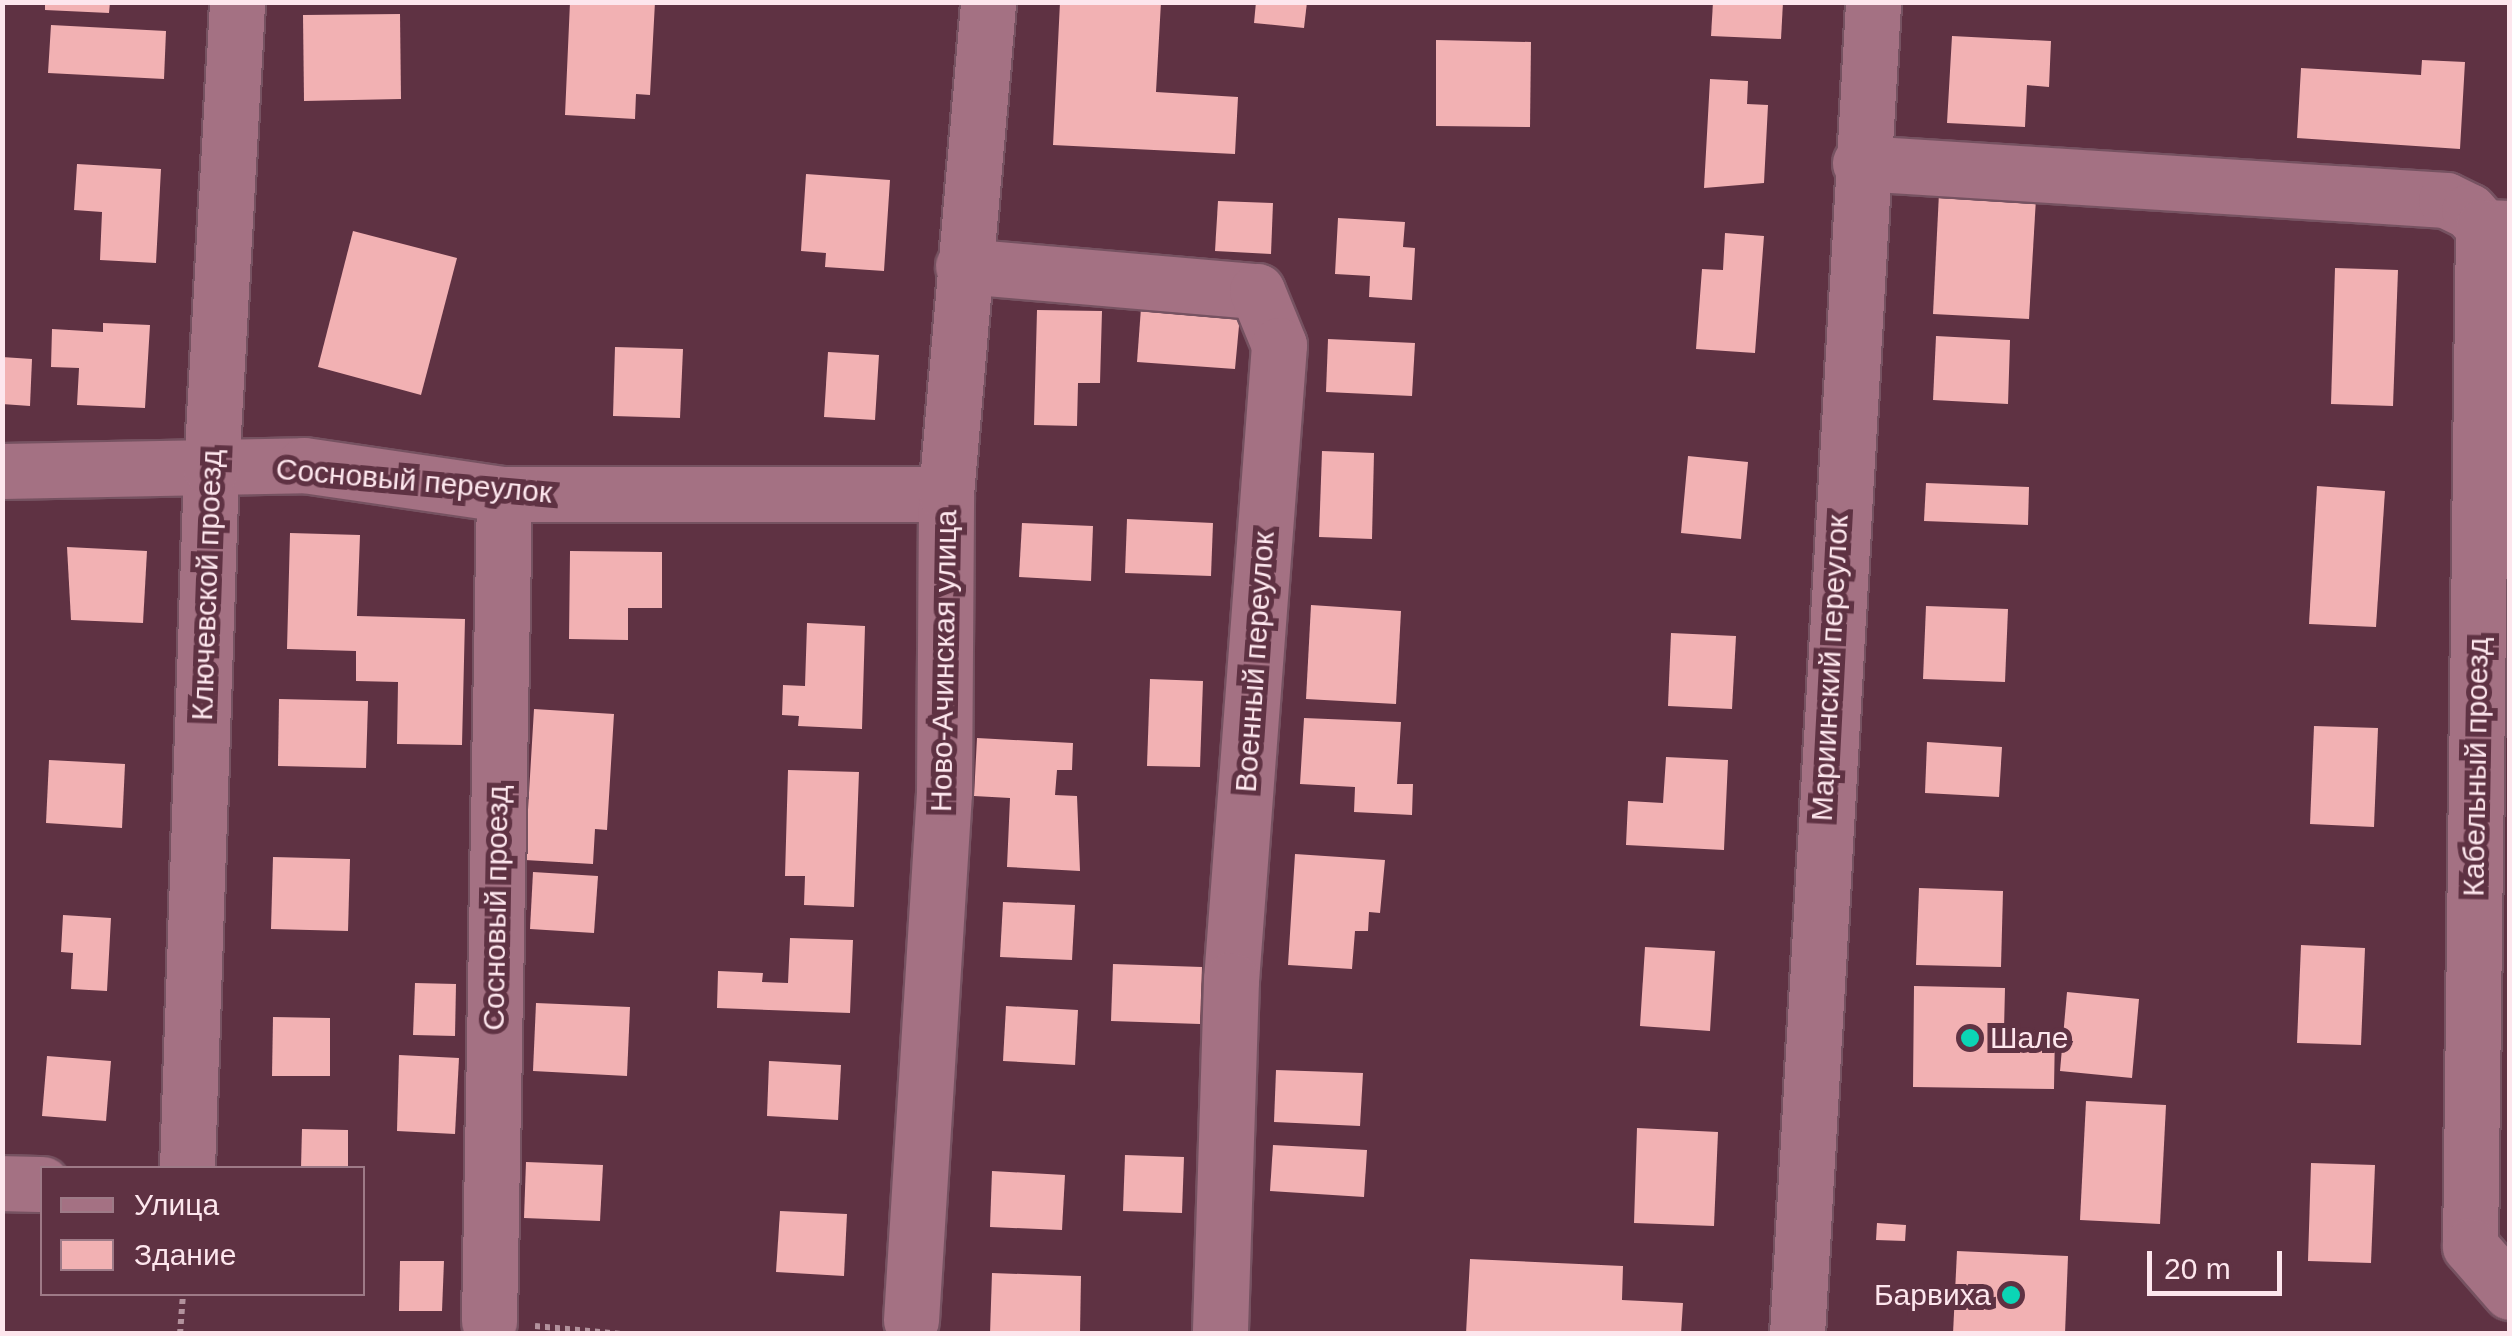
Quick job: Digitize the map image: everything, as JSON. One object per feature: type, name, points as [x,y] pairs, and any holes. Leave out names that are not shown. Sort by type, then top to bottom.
[{"type":"street","name":"Ключевской проезд","points":[[187,1166],[211,469],[237,2]]},
{"type":"street","name":"Ново-Ачинская улица","points":[[910,1320],[944,794],[946,494],[988,2]]},
{"type":"street","name":"Мариинский переулок","points":[[1797,1334],[1860,163],[1873,2]]},
{"type":"street","points":[[1860,163],[2446,200],[2496,227]]},
{"type":"street","name":"Кабельный проезд","points":[[2496,227],[2470,1246],[2510,1292]]},
{"type":"street","name":"Военный переулок","points":[[963,266],[1258,291],[1279,345],[1231,980],[1220,1334]]},
{"type":"street","name":"Сосновый переулок","points":[[2,470],[304,465],[504,494],[946,494]]},
{"type":"street","name":"Сосновый проезд","points":[[489,1322],[504,494]]},
{"type":"street","points":[[2,1183],[40,1184]]},
{"type":"path","points":[[180,1334],[182,1296]]},
{"type":"path","points":[[489,1322],[622,1334]]},
{"type":"building","points":[[45,2],[110,2],[109,13],[45,10]]},
{"type":"building","points":[[570,2],[655,2],[650,95],[636,94],[635,119],[565,115]]},
{"type":"building","points":[[1060,2],[1161,2],[1156,92],[1238,97],[1235,154],[1053,145]]},
{"type":"building","points":[[1256,2],[1307,2],[1304,28],[1254,23]]},
{"type":"building","points":[[1713,2],[1783,2],[1781,39],[1711,36]]},
{"type":"building","points":[[400,14],[401,99],[304,101],[303,15]]},
{"type":"building","points":[[51,25],[166,31],[164,79],[48,73]]},
{"type":"building","points":[[1952,36],[2051,41],[2049,87],[2027,85],[2025,127],[1947,123]]},
{"type":"building","points":[[1436,40],[1531,42],[1530,127],[1436,126]]},
{"type":"building","points":[[2422,60],[2465,62],[2460,149],[2297,138],[2301,68],[2421,75]]},
{"type":"building","points":[[1710,79],[1748,81],[1747,104],[1768,105],[1764,183],[1704,188]]},
{"type":"building","points":[[77,164],[161,169],[156,263],[100,260],[102,212],[74,210]]},
{"type":"building","points":[[806,174],[890,180],[884,271],[825,267],[826,253],[801,251]]},
{"type":"building","points":[[1939,193],[2036,198],[2029,319],[1933,314]]},
{"type":"building","points":[[1218,201],[1273,203],[1271,254],[1215,251]]},
{"type":"building","points":[[1338,218],[1405,222],[1403,247],[1415,248],[1412,300],[1369,297],[1370,276],[1335,274]]},
{"type":"building","points":[[353,231],[457,258],[421,395],[318,367]]},
{"type":"building","points":[[1725,233],[1764,236],[1755,353],[1696,349],[1702,269],[1723,270]]},
{"type":"building","points":[[2335,268],[2398,270],[2393,406],[2331,404]]},
{"type":"building","points":[[1141,308],[1240,315],[1235,369],[1137,362]]},
{"type":"building","points":[[1037,310],[1102,311],[1100,383],[1078,383],[1077,426],[1034,425]]},
{"type":"building","points":[[103,323],[150,325],[145,408],[77,405],[79,368],[51,367],[52,329],[103,332]]},
{"type":"building","points":[[1936,336],[2010,340],[2008,404],[1933,400]]},
{"type":"building","points":[[1328,339],[1415,343],[1412,396],[1326,392]]},
{"type":"building","points":[[615,347],[683,349],[680,418],[613,416]]},
{"type":"building","points":[[828,352],[879,355],[875,420],[824,417]]},
{"type":"building","points":[[2,357],[32,359],[30,406],[2,404]]},
{"type":"building","points":[[1322,451],[1374,453],[1372,539],[1319,537]]},
{"type":"building","points":[[1688,456],[1748,462],[1741,539],[1681,533]]},
{"type":"building","points":[[1926,483],[2029,487],[2028,525],[1924,521]]},
{"type":"building","points":[[2317,486],[2385,491],[2376,627],[2309,624]]},
{"type":"building","points":[[1127,519],[1213,523],[1211,576],[1125,573]]},
{"type":"building","points":[[1022,523],[1093,526],[1091,581],[1019,577]]},
{"type":"building","points":[[290,533],[360,535],[357,616],[465,619],[462,745],[397,744],[398,682],[356,681],[356,651],[287,649]]},
{"type":"building","points":[[67,547],[147,551],[143,623],[71,620]]},
{"type":"building","points":[[570,551],[662,552],[662,608],[628,608],[628,640],[569,639]]},
{"type":"building","points":[[1311,605],[1401,611],[1396,704],[1306,699]]},
{"type":"building","points":[[1926,606],[2008,609],[2005,682],[1923,679]]},
{"type":"building","points":[[807,623],[865,626],[862,729],[798,726],[799,716],[782,715],[783,685],[805,686]]},
{"type":"building","points":[[1671,633],[1736,636],[1732,709],[1668,706]]},
{"type":"building","points":[[1150,679],[1203,681],[1200,767],[1147,766]]},
{"type":"building","points":[[279,699],[368,701],[366,768],[278,766]]},
{"type":"building","points":[[534,709],[614,714],[607,830],[595,829],[593,864],[525,860]]},
{"type":"building","points":[[1304,718],[1401,722],[1397,784],[1413,784],[1412,815],[1354,812],[1355,787],[1300,784]]},
{"type":"building","points":[[2314,726],[2378,728],[2374,827],[2310,824]]},
{"type":"building","points":[[977,738],[1073,743],[1072,770],[1057,770],[1055,795],[1077,796],[1080,871],[1007,867],[1010,798],[974,796]]},
{"type":"building","points":[[1927,742],[2002,747],[1999,797],[1925,793]]},
{"type":"building","points":[[1666,757],[1728,760],[1724,850],[1626,845],[1628,801],[1663,803]]},
{"type":"building","points":[[49,760],[125,764],[122,828],[46,823]]},
{"type":"building","points":[[788,770],[859,772],[854,907],[804,905],[805,876],[785,876]]},
{"type":"building","points":[[1295,854],[1385,860],[1380,913],[1369,912],[1368,931],[1355,931],[1352,969],[1288,965]]},
{"type":"building","points":[[273,857],[350,859],[348,931],[271,929]]},
{"type":"building","points":[[533,872],[598,876],[594,933],[530,929]]},
{"type":"building","points":[[1919,888],[2003,891],[2001,967],[1916,965]]},
{"type":"building","points":[[1003,902],[1075,905],[1072,960],[1000,957]]},
{"type":"building","points":[[63,915],[111,918],[107,991],[71,989],[73,953],[61,952]]},
{"type":"building","points":[[790,938],[853,940],[850,1013],[717,1008],[718,971],[763,973],[762,982],[788,983]]},
{"type":"building","points":[[2301,945],[2365,948],[2361,1045],[2297,1043]]},
{"type":"building","points":[[1645,947],[1715,951],[1710,1031],[1640,1026]]},
{"type":"building","points":[[1113,964],[1202,967],[1200,1024],[1111,1021]]},
{"type":"building","points":[[415,983],[456,984],[455,1036],[413,1035]]},
{"type":"building","points":[[1914,986],[2005,988],[2004,1030],[2055,1031],[2054,1089],[1913,1087]]},
{"type":"building","points":[[2067,992],[2139,999],[2132,1078],[2060,1071]]},
{"type":"building","points":[[536,1003],[630,1007],[627,1076],[533,1071]]},
{"type":"building","points":[[1006,1006],[1078,1010],[1075,1065],[1003,1061]]},
{"type":"building","points":[[273,1017],[330,1018],[330,1076],[272,1076]]},
{"type":"building","points":[[399,1055],[459,1058],[455,1134],[397,1131]]},
{"type":"building","points":[[47,1056],[111,1061],[106,1121],[42,1116]]},
{"type":"building","points":[[769,1061],[841,1065],[838,1120],[767,1116]]},
{"type":"building","points":[[1276,1070],[1363,1073],[1360,1126],[1274,1122]]},
{"type":"building","points":[[2086,1101],[2166,1105],[2160,1224],[2080,1220]]},
{"type":"building","points":[[1637,1128],[1718,1132],[1714,1226],[1634,1223]]},
{"type":"building","points":[[302,1129],[348,1130],[348,1166],[301,1166]]},
{"type":"building","points":[[1273,1145],[1367,1150],[1364,1197],[1270,1191]]},
{"type":"building","points":[[1125,1155],[1184,1157],[1182,1213],[1123,1211]]},
{"type":"building","points":[[526,1162],[603,1165],[600,1221],[524,1218]]},
{"type":"building","points":[[2311,1163],[2375,1165],[2371,1263],[2308,1261]]},
{"type":"building","points":[[992,1171],[1065,1175],[1062,1230],[990,1227]]},
{"type":"building","points":[[780,1211],[847,1214],[844,1276],[776,1272]]},
{"type":"building","points":[[1877,1223],[1906,1225],[1905,1241],[1876,1240]]},
{"type":"building","name":"Барвиха","points":[[1957,1251],[2068,1256],[2065,1334],[1953,1334]]},
{"type":"building","points":[[1470,1259],[1623,1266],[1622,1300],[1683,1303],[1681,1334],[1466,1334]]},
{"type":"building","points":[[400,1261],[444,1261],[442,1311],[399,1311]]},
{"type":"building","points":[[992,1273],[1081,1276],[1080,1334],[990,1334]]},
{"type":"place","name":"Шале","points":[[1970,1038]]},
{"type":"place","name":"Барвиха","points":[[2011,1295]]}]
